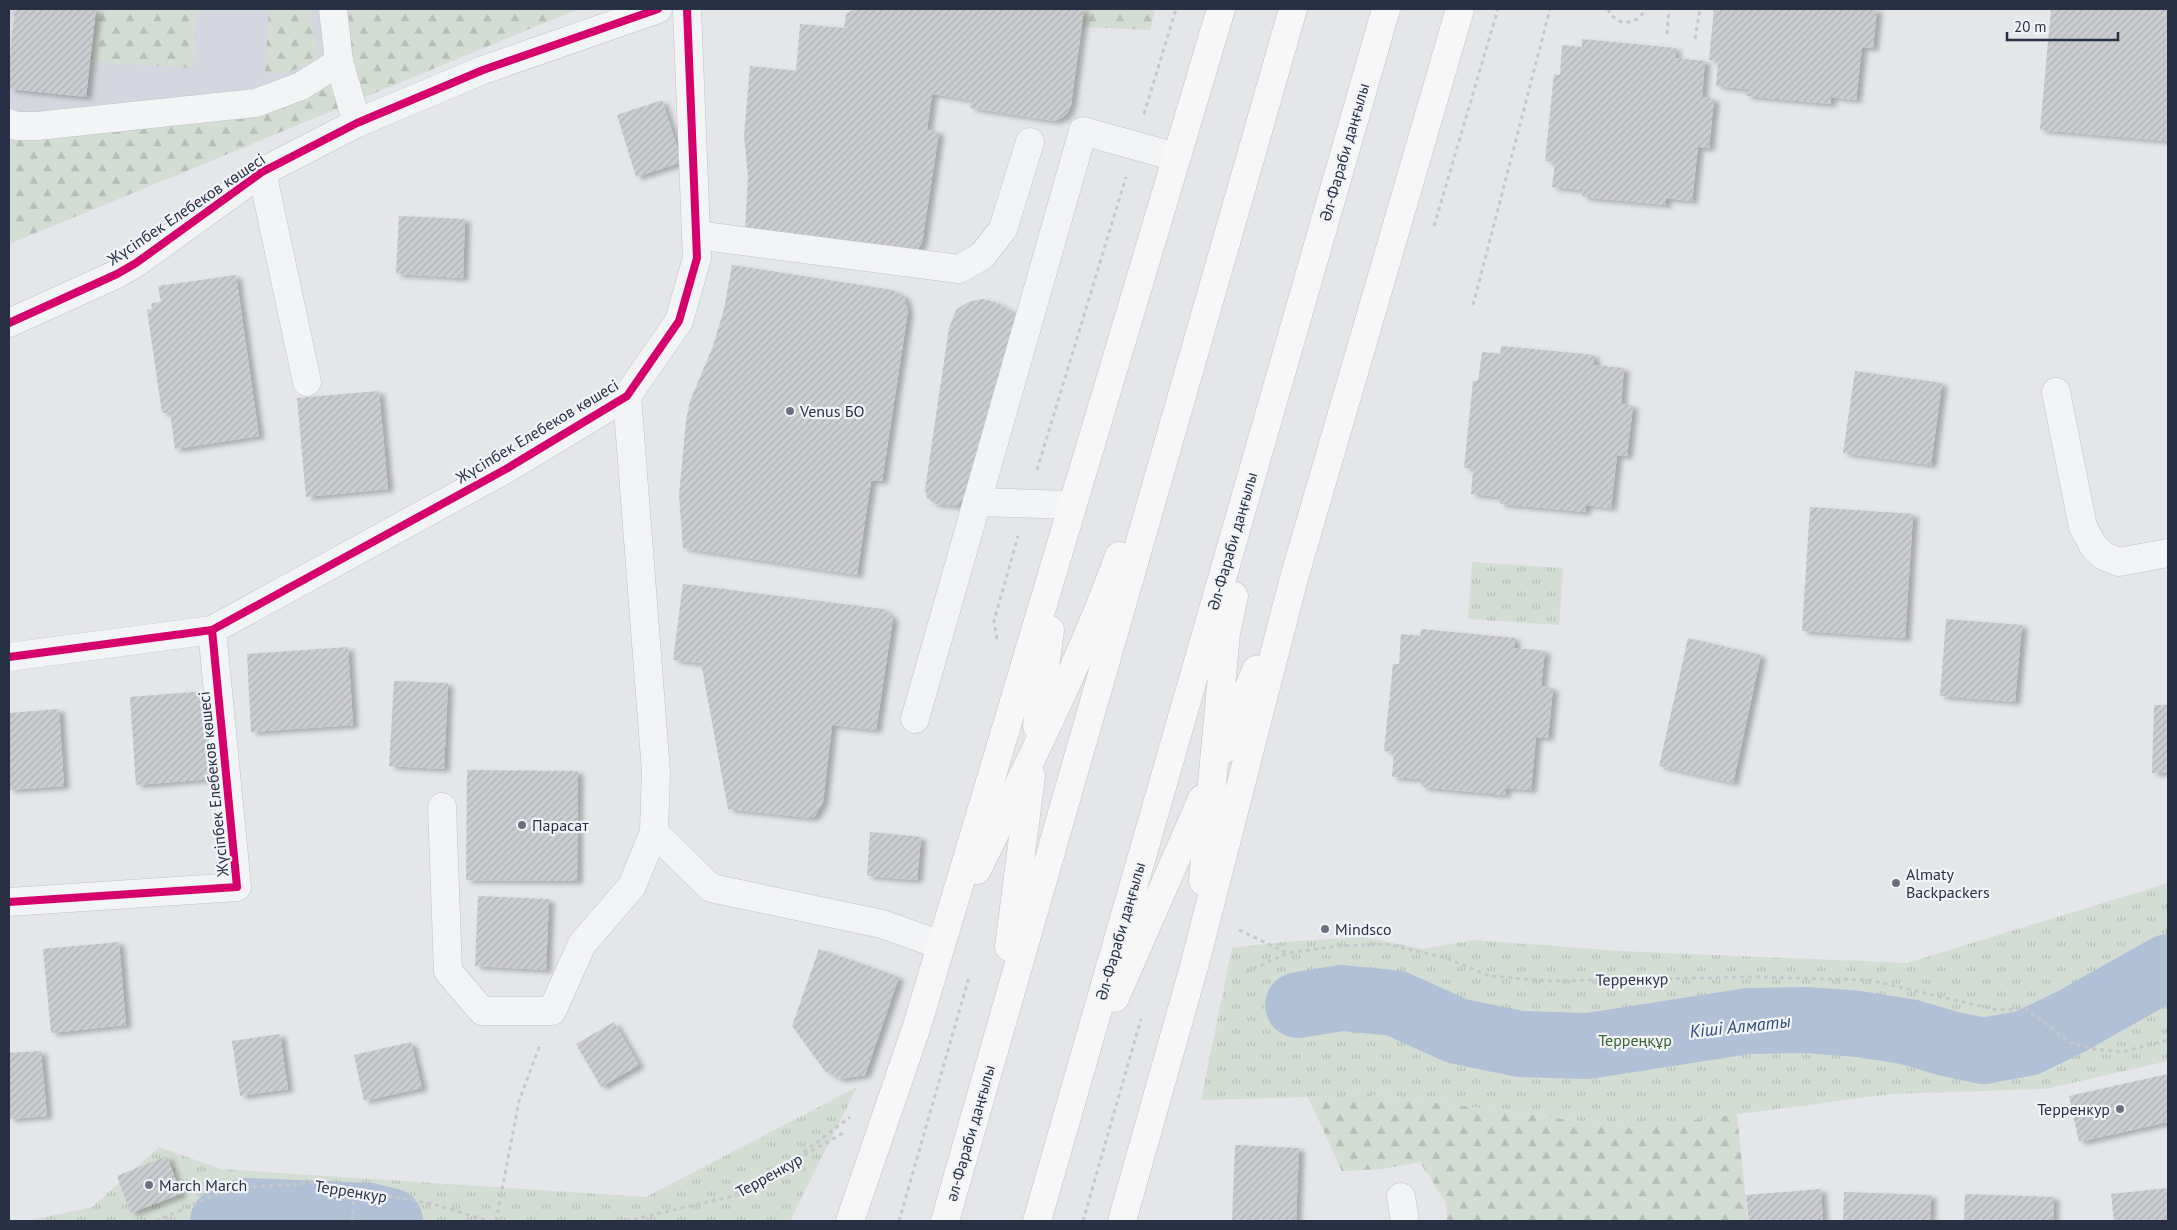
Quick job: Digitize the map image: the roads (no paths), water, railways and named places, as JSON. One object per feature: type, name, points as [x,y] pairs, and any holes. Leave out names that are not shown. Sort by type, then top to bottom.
[{"type":"main road","points":[[850,1221],[917,1026],[1221,9]]},
{"type":"main road","points":[[996,1045],[1293,9]]},
{"type":"main road","name":"Әл-Фараби даңғылы","points":[[1079,1074],[1386,9]]},
{"type":"main road","points":[[1122,1221],[1196,963],[1294,578],[1460,9]]},
{"type":"main road","points":[[941,945],[1033,755],[1104,596],[1200,332]]},
{"type":"main road","points":[[1196,963],[1226,633],[1286,355]]},
{"type":"main road","points":[[996,1045],[1046,647],[1072,505]]},
{"type":"main road","points":[[1038,1220],[1079,1074],[1141,942],[1294,578]]},
{"type":"main road","name":"әл-Фараби даңғылы","points":[[945,1221],[996,1045]]},
{"type":"street","points":[[332,9],[339,62],[357,123]]},
{"type":"street","name":"Жүсіпбек Елебеков көшесі","points":[[9,323],[117,274],[136,263],[262,172],[357,123],[483,70],[658,9]]},
{"type":"street","name":"Жүсіпбек Елебеков көшесі","points":[[9,657],[212,630],[506,469],[627,396],[679,321],[697,258],[687,9]]},
{"type":"street","points":[[9,123],[16,126],[37,126],[256,103],[301,86],[339,62]]},
{"type":"street","points":[[915,719],[1083,131],[1176,157]]},
{"type":"street","points":[[696,235],[958,269],[982,256],[1003,230],[1030,142]]},
{"type":"street","points":[[262,172],[307,382]]},
{"type":"street","points":[[2056,392],[2083,527],[2094,547],[2104,556],[2119,562],[2168,553]]},
{"type":"street","points":[[442,807],[448,971],[482,1011],[552,1011],[582,944],[632,886],[654,832],[656,772],[627,396]]},
{"type":"street","points":[[977,502],[1072,505]]},
{"type":"street","name":"Жүсіпбек Елебеков көшесі","points":[[9,902],[237,887],[212,630]]},
{"type":"street","points":[[654,832],[712,888],[882,924],[941,945]]},
{"type":"waterway","name":"Кіші Алматы","points":[[1298,1005],[1341,998],[1395,1003],[1457,1031],[1520,1044],[1588,1046],[1748,1021],[1806,1020],[1859,1024],[1909,1032],[1983,1051],[2027,1043],[2072,1021],[2168,967]]},
{"type":"waterway","name":"Кіші Алматы","points":[[223,1221],[245,1211],[370,1216],[390,1221]]},
{"type":"place","name":"Venus БО","points":[[790,411]]},
{"type":"place","name":"Парасат","points":[[522,825]]},
{"type":"place","name":"Almaty Backpackers","points":[[1896,883]]},
{"type":"place","name":"Mindsco","points":[[1325,929]]},
{"type":"place","name":"Терренкур","points":[[2120,1109]]},
{"type":"place","name":"March March","points":[[149,1185]]},
{"type":"park label","name":"Терреңқұр","points":[[1635,1040]]}]
